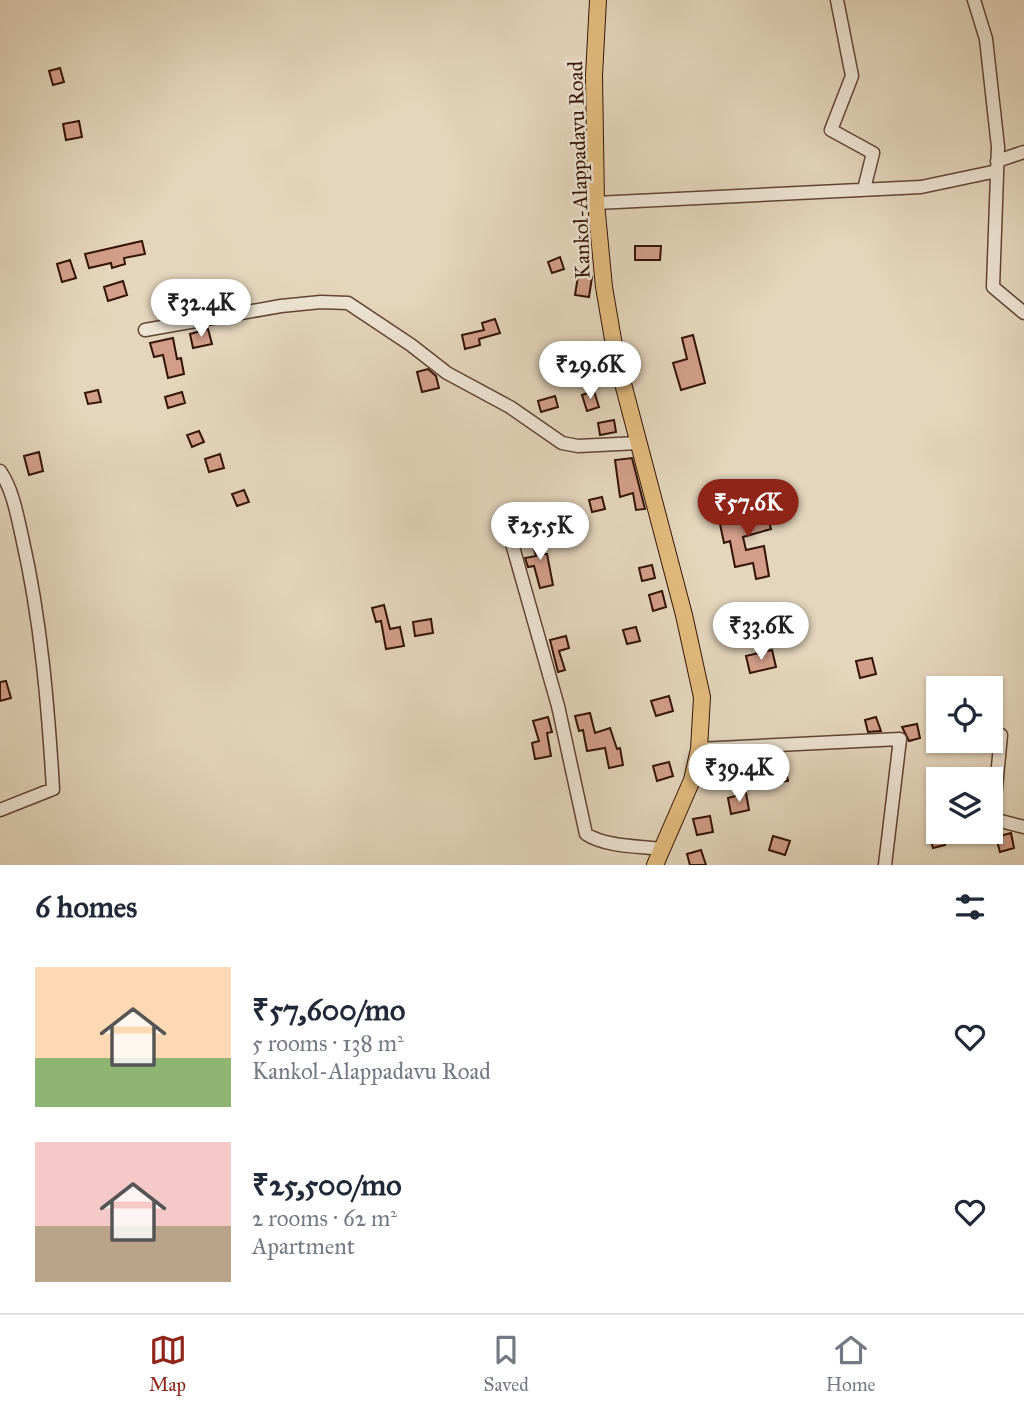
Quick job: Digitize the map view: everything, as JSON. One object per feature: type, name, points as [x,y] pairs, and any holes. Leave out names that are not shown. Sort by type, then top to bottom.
[{"type":"main road","name":"Kankol-Alappadavu Road","points":[[598,0],[594,76],[596,203],[606,299],[616,357],[696,664],[702,697],[699,749],[692,780],[655,865]]},
{"type":"street","points":[[837,0],[852,76],[831,130],[873,153],[864,189]]},
{"type":"street","points":[[974,0],[986,39],[998,147],[993,287],[1024,313]]},
{"type":"street","points":[[596,203],[921,187],[997,166],[1024,152]]},
{"type":"street","points":[[145,330],[281,306],[321,302],[348,303],[447,373],[510,407],[562,443],[578,446],[638,443]]},
{"type":"street","points":[[0,471],[15,510],[30,571],[47,693],[53,789],[0,810]]},
{"type":"street","points":[[511,540],[558,706],[586,834],[593,839],[608,842],[662,849]]},
{"type":"street","points":[[699,749],[900,739],[885,865]]},
{"type":"street","points":[[999,753],[993,818],[1024,827]]},
{"type":"building","points":[[60,68],[64,82],[53,85],[49,71]]},
{"type":"building","points":[[79,121],[82,137],[66,140],[63,124]]},
{"type":"building","points":[[142,241],[145,254],[124,258],[125,264],[112,268],[111,263],[89,268],[85,254]]},
{"type":"building","points":[[635,246],[661,246],[660,260],[635,260]]},
{"type":"building","points":[[560,257],[564,269],[552,273],[548,262]]},
{"type":"building","points":[[70,260],[76,278],[62,282],[57,264]]},
{"type":"building","points":[[578,276],[592,277],[589,297],[575,295]]},
{"type":"building","points":[[123,281],[127,295],[108,301],[104,287]]},
{"type":"building","points":[[166,295],[170,310],[157,314],[153,298]]},
{"type":"building","points":[[495,319],[500,333],[479,339],[480,345],[465,349],[462,335],[484,330],[482,323]]},
{"type":"building","points":[[208,329],[212,344],[193,348],[190,334]]},
{"type":"building","points":[[693,335],[705,383],[681,390],[673,363],[687,359],[682,338]]},
{"type":"building","points":[[173,338],[177,359],[181,358],[184,374],[168,378],[163,355],[154,357],[150,343]]},
{"type":"building","points":[[428,369],[436,376],[439,388],[422,392],[417,372]]},
{"type":"building","points":[[98,390],[101,402],[88,404],[85,393]]},
{"type":"building","points":[[594,391],[599,407],[587,411],[582,395]]},
{"type":"building","points":[[182,392],[185,403],[168,408],[165,397]]},
{"type":"building","points":[[555,396],[558,407],[541,412],[538,401]]},
{"type":"building","points":[[614,420],[616,432],[600,435],[598,423]]},
{"type":"building","points":[[199,431],[204,442],[192,447],[187,435]]},
{"type":"building","points":[[39,452],[43,471],[29,475],[24,456]]},
{"type":"building","points":[[220,454],[224,468],[209,472],[205,459]]},
{"type":"building","points":[[632,458],[645,509],[636,510],[633,493],[620,497],[615,460]]},
{"type":"building","points":[[244,490],[249,502],[237,506],[232,494]]},
{"type":"building","points":[[602,497],[605,509],[592,512],[589,500]]},
{"type":"building","points":[[764,502],[771,529],[743,537],[746,550],[764,546],[769,576],[756,579],[753,563],[735,567],[730,541],[724,543],[720,524],[750,517],[747,507]]},
{"type":"building","points":[[538,531],[547,554],[553,585],[540,588],[534,566],[528,567],[525,558],[536,556],[529,534]]},
{"type":"building","points":[[652,565],[655,578],[642,581],[639,568]]},
{"type":"building","points":[[662,591],[666,607],[653,611],[649,595]]},
{"type":"building","points":[[384,605],[390,629],[400,627],[404,646],[386,649],[381,621],[376,622],[372,608]]},
{"type":"building","points":[[431,619],[433,633],[415,636],[413,622]]},
{"type":"building","points":[[636,627],[640,641],[627,644],[623,630]]},
{"type":"building","points":[[566,636],[569,648],[559,651],[565,670],[558,672],[550,640]]},
{"type":"building","points":[[772,650],[776,667],[750,673],[746,656]]},
{"type":"building","points":[[872,658],[876,674],[860,678],[856,661]]},
{"type":"building","points":[[6,681],[11,698],[0,701],[0,682]]},
{"type":"building","points":[[669,696],[673,711],[656,716],[651,701]]},
{"type":"building","points":[[590,713],[595,733],[610,728],[617,749],[620,748],[623,765],[609,768],[605,748],[587,751],[583,730],[579,731],[575,716]]},
{"type":"building","points":[[548,717],[552,732],[547,733],[551,756],[535,759],[532,743],[539,741],[533,721]]},
{"type":"building","points":[[876,717],[881,731],[868,732],[865,720]]},
{"type":"building","points":[[917,724],[920,738],[909,741],[902,727]]},
{"type":"building","points":[[784,760],[788,781],[781,782],[781,779],[775,779],[773,769],[779,768],[778,761]]},
{"type":"building","points":[[669,762],[673,776],[657,781],[653,766]]},
{"type":"building","points":[[744,764],[745,781],[732,782],[731,765]]},
{"type":"building","points":[[746,793],[749,810],[731,814],[728,798]]},
{"type":"building","points":[[710,816],[713,832],[697,835],[693,819]]},
{"type":"building","points":[[1011,833],[1014,848],[1000,852],[998,844],[1003,844],[1003,835]]},
{"type":"building","points":[[773,836],[790,841],[785,855],[769,850]]},
{"type":"building","points":[[932,844],[945,845],[933,848]]},
{"type":"building","points":[[701,850],[706,865],[690,865],[687,854]]}]
